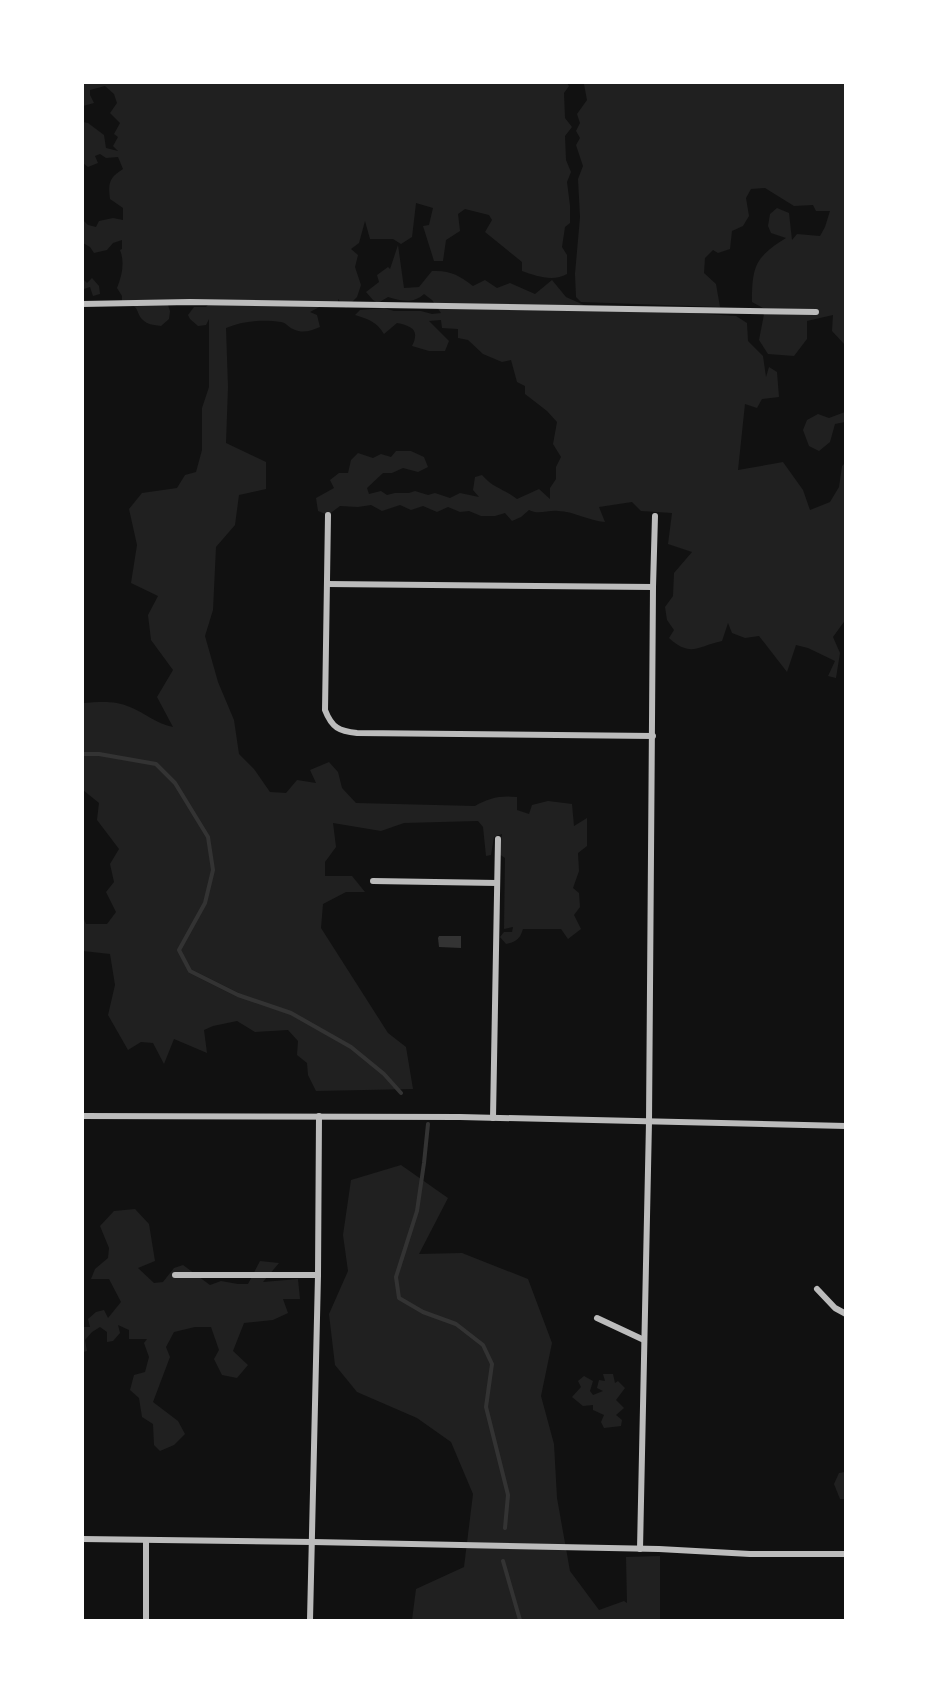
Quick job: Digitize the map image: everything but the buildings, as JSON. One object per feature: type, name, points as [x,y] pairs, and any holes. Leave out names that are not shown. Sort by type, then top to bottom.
[{"type":"street","points":[[82,304],[212,302],[816,312]]},
{"type":"street","points":[[328,515],[325,711],[330,723],[338,729],[357,733],[653,736]]},
{"type":"street","points":[[640,1549],[649,1122],[655,516]]},
{"type":"street","points":[[327,584],[653,587]]},
{"type":"street","points":[[493,1118],[498,839]]},
{"type":"street","points":[[373,881],[497,883]]},
{"type":"street","points":[[82,1116],[493,1118],[846,1126]]},
{"type":"street","points":[[310,1620],[318,1275],[319,1116]]},
{"type":"street","points":[[175,1275],[318,1275]]},
{"type":"street","points":[[817,1289],[835,1308],[846,1314]]},
{"type":"street","points":[[597,1318],[644,1340]]},
{"type":"street","points":[[82,1539],[640,1549],[750,1554],[846,1554]]},
{"type":"street","points":[[146,1540],[146,1620]]},
{"type":"shaded area","points":[[83,83],[567,83],[569,86],[564,93],[565,118],[572,127],[565,136],[566,160],[571,172],[567,182],[570,223],[565,227],[562,247],[567,255],[567,274],[550,278],[522,271],[522,262],[485,232],[492,220],[489,215],[465,209],[458,214],[460,231],[446,240],[443,261],[434,261],[423,226],[429,225],[433,208],[416,203],[412,237],[401,244],[393,239],[370,239],[365,221],[359,243],[351,249],[358,255],[355,267],[361,285],[357,297],[346,308],[338,299],[338,303],[327,303],[310,312],[317,315],[320,327],[303,332],[283,323],[260,321],[246,322],[226,328],[228,387],[226,443],[266,462],[266,489],[239,495],[235,525],[216,547],[213,610],[205,636],[218,682],[234,720],[239,754],[254,769],[270,792],[286,793],[297,780],[316,783],[310,770],[329,762],[338,772],[342,788],[356,803],[475,806],[495,798],[511,796],[517,797],[517,810],[529,814],[532,805],[548,801],[572,804],[574,826],[587,818],[587,846],[578,853],[579,871],[573,888],[579,893],[580,907],[574,915],[581,929],[568,939],[561,929],[523,929],[517,940],[506,944],[500,937],[504,932],[512,932],[513,927],[504,929],[505,858],[499,854],[502,834],[494,837],[491,855],[486,856],[483,827],[478,821],[404,823],[381,831],[333,823],[336,847],[325,862],[325,876],[352,876],[365,892],[346,892],[323,904],[321,928],[388,1033],[406,1047],[413,1089],[316,1091],[308,1075],[307,1063],[297,1055],[298,1041],[288,1030],[255,1032],[237,1021],[204,1030],[207,1053],[174,1039],[164,1064],[153,1043],[141,1042],[128,1050],[108,1015],[115,985],[110,954],[83,951],[82,914],[86,924],[107,924],[116,912],[106,892],[114,882],[110,864],[119,849],[97,820],[99,803],[83,790],[83,703],[118,703],[173,727],[157,697],[173,670],[151,640],[148,615],[158,596],[131,583],[137,545],[129,509],[142,493],[177,488],[185,475],[196,472],[202,450],[202,408],[209,387],[209,319],[206,325],[198,326],[188,315],[194,307],[206,307],[209,304],[168,305],[169,319],[161,326],[147,323],[136,308],[129,304],[122,304],[122,296],[117,288],[122,269],[120,250],[122,240],[113,243],[107,250],[94,253],[83,243],[83,220],[88,225],[96,227],[99,221],[113,218],[123,220],[123,208],[110,199],[109,189],[112,178],[123,169],[118,157],[106,158],[100,154],[95,156],[98,163],[88,167],[83,163],[83,122],[104,135],[106,148],[118,151],[113,146],[118,137],[114,134],[120,123],[110,113],[117,103],[114,94],[105,86],[90,90],[94,103],[83,106]]},
{"type":"shaded area","points":[[845,83],[845,345],[832,331],[833,315],[807,321],[807,339],[794,356],[768,354],[759,340],[765,309],[752,302],[755,271],[762,257],[786,238],[771,233],[768,226],[770,214],[777,208],[789,213],[792,240],[797,234],[820,236],[830,211],[816,211],[813,205],[794,206],[765,188],[751,189],[746,198],[749,216],[743,226],[732,231],[730,249],[718,253],[713,250],[705,258],[704,273],[716,284],[720,307],[581,302],[576,297],[575,274],[580,217],[578,179],[583,166],[576,145],[580,138],[576,131],[580,123],[577,114],[587,100],[584,84]]},
{"type":"shaded area","points":[[398,245],[404,288],[419,287],[432,271],[454,274],[473,286],[485,280],[497,288],[510,283],[535,294],[552,280],[566,297],[586,306],[736,316],[747,323],[748,341],[763,356],[766,377],[769,367],[777,372],[779,397],[762,399],[757,408],[745,404],[738,470],[783,462],[803,490],[810,510],[830,502],[839,487],[842,466],[845,463],[846,619],[833,637],[840,653],[836,678],[828,676],[835,661],[796,645],[787,672],[759,636],[745,638],[732,633],[728,623],[722,641],[700,648],[683,648],[669,638],[674,630],[667,620],[665,607],[673,596],[674,573],[692,552],[668,544],[672,513],[641,511],[632,502],[599,507],[605,522],[558,511],[529,510],[512,521],[505,513],[481,516],[448,507],[437,512],[423,506],[411,510],[400,505],[382,511],[371,505],[340,506],[328,515],[318,511],[316,498],[334,488],[330,480],[339,473],[348,473],[351,460],[358,453],[373,458],[381,454],[391,457],[396,451],[411,451],[424,457],[428,467],[418,472],[403,468],[392,473],[383,473],[367,488],[369,494],[381,491],[387,495],[415,491],[428,495],[435,493],[450,498],[460,493],[479,497],[473,490],[475,477],[482,475],[517,499],[539,489],[550,499],[550,488],[556,479],[556,467],[561,457],[553,444],[557,422],[525,394],[525,386],[517,382],[511,360],[502,362],[483,354],[468,340],[458,338],[458,329],[442,328],[441,320],[429,321],[449,341],[445,351],[429,351],[412,346],[415,332],[410,327],[397,323],[384,334],[372,322],[355,315],[360,310],[384,308],[394,311],[441,313],[432,300],[424,294],[411,300],[388,297],[378,303],[366,292],[379,282],[377,275],[388,267],[390,269]]},
{"type":"shaded area","points":[[92,278],[99,286],[100,294],[93,296],[90,287],[84,289],[83,295],[83,279],[87,283]]},
{"type":"shaded area","points":[[845,412],[845,422],[835,424],[830,442],[819,451],[809,446],[803,430],[807,420],[818,414],[829,418]]},
{"type":"shaded area","points":[[439,936],[461,936],[461,948],[439,947]]},
{"type":"shaded area","points":[[401,1165],[448,1198],[419,1254],[462,1253],[528,1279],[552,1343],[541,1396],[554,1444],[557,1498],[570,1571],[599,1610],[624,1601],[627,1603],[626,1557],[660,1556],[660,1620],[412,1620],[416,1589],[464,1567],[473,1494],[451,1442],[417,1418],[357,1392],[335,1365],[329,1314],[348,1271],[343,1235],[351,1180]]},
{"type":"shaded area","points":[[135,1209],[149,1224],[155,1261],[138,1268],[154,1283],[163,1282],[174,1268],[183,1265],[210,1285],[221,1281],[248,1284],[260,1261],[279,1263],[263,1282],[298,1279],[300,1299],[283,1299],[288,1313],[273,1320],[244,1323],[233,1351],[248,1365],[237,1378],[222,1375],[214,1359],[219,1350],[211,1327],[195,1327],[174,1332],[166,1347],[170,1357],[153,1402],[178,1421],[185,1434],[174,1445],[160,1451],[154,1445],[153,1424],[142,1417],[139,1398],[130,1390],[134,1375],[145,1372],[149,1357],[144,1343],[147,1339],[129,1339],[129,1330],[118,1325],[120,1333],[113,1341],[107,1342],[107,1332],[100,1327],[85,1340],[87,1351],[83,1352],[83,1327],[90,1327],[88,1319],[96,1312],[104,1310],[108,1318],[121,1302],[109,1279],[91,1279],[95,1269],[108,1258],[109,1248],[100,1226],[114,1211]]},
{"type":"shaded area","points":[[603,1374],[613,1374],[615,1383],[618,1381],[625,1388],[616,1400],[624,1408],[616,1415],[622,1420],[621,1426],[604,1428],[601,1422],[604,1415],[593,1410],[593,1405],[583,1406],[572,1397],[581,1387],[578,1381],[584,1376],[593,1381],[590,1391],[593,1395],[603,1391],[597,1388],[599,1380],[605,1381]]},
{"type":"shaded area","points":[[845,1472],[845,1499],[840,1499],[834,1484],[839,1473]]},
{"type":"waterway","points":[[82,754],[99,754],[156,764],[175,783],[208,837],[213,870],[205,903],[179,950],[190,971],[238,995],[291,1013],[351,1047],[384,1074],[401,1093]]},
{"type":"waterway","points":[[428,1124],[417,1211],[396,1277],[399,1298],[423,1312],[456,1324],[483,1345],[492,1364],[486,1407],[508,1495],[505,1528]]},
{"type":"waterway","points":[[503,1561],[520,1620]]}]
